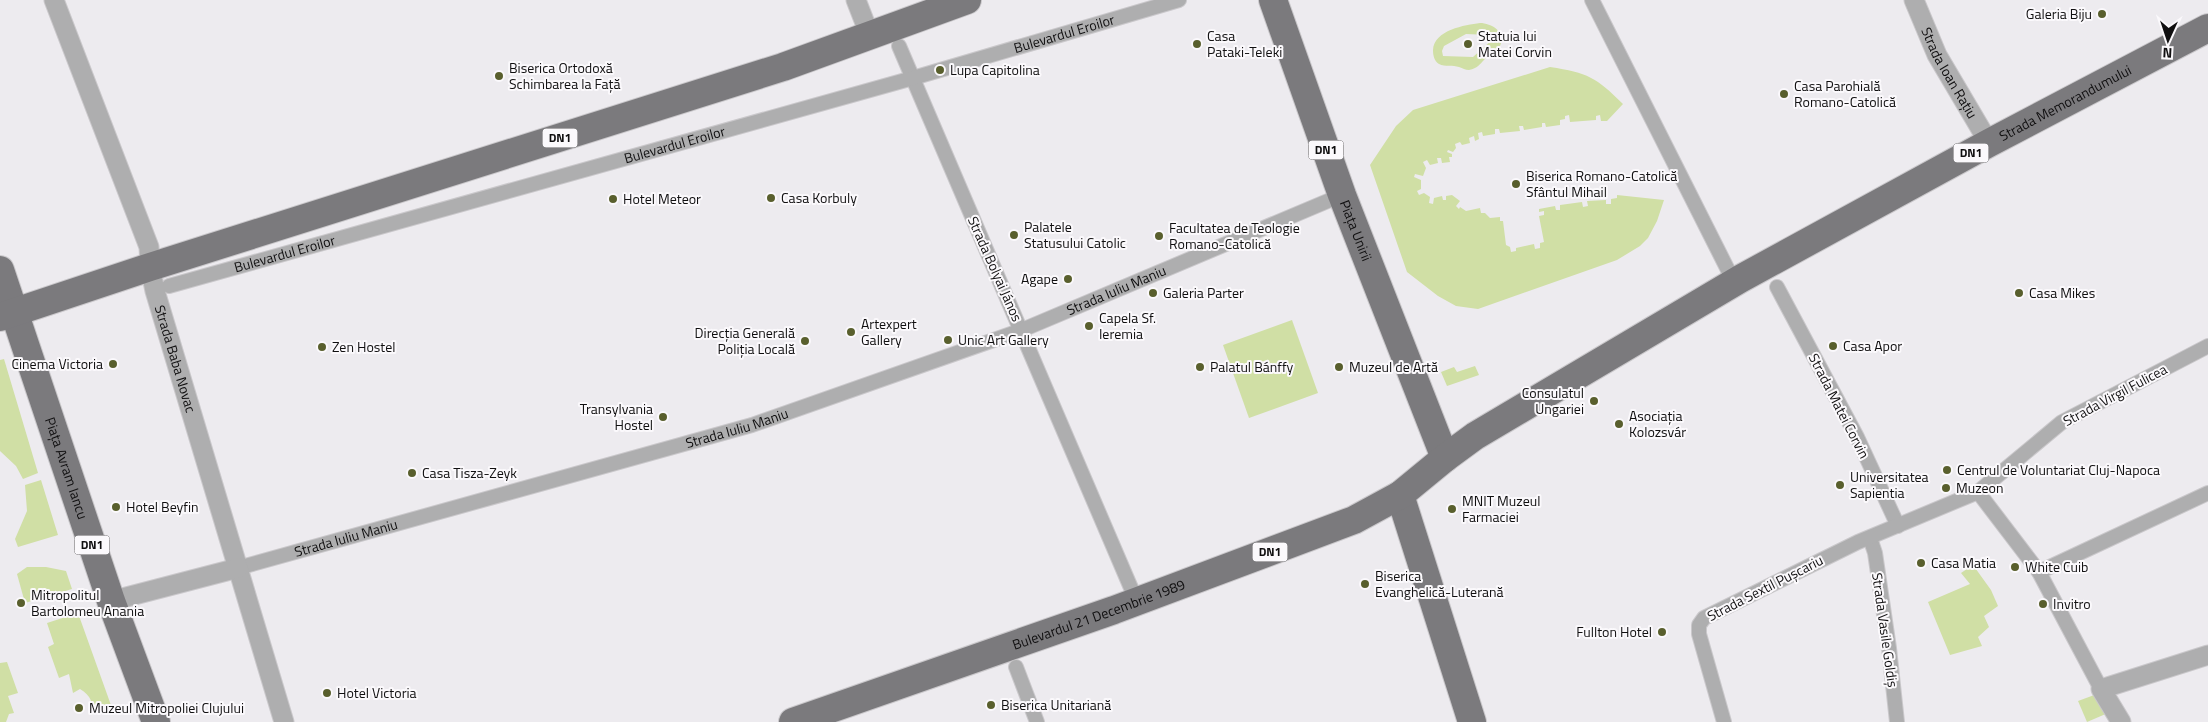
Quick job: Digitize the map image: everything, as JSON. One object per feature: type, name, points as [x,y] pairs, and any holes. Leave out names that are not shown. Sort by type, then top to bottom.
[{"type":"main road","name":"Bulevardul Eroilor","points":[[7,315],[150,267],[783,67],[967,0]]},
{"type":"main road","name":"Piața Unirii","points":[[1273,0],[1342,195],[1445,458]]},
{"type":"main road","name":"Strada Memorandumului","points":[[1737,280],[1989,143],[2208,28]]},
{"type":"main road","name":"DN1","points":[[0,270],[7,315]]},
{"type":"main road","name":"DN1","points":[[1400,496],[1445,458],[1475,436],[1737,280]]},
{"type":"main road","name":"Piața Avram Iancu","points":[[7,315],[156,722]]},
{"type":"main road","name":"Bulevardul 21 Decembrie 1989","points":[[793,722],[1137,602],[1354,520],[1400,496]]},
{"type":"main road","points":[[1400,496],[1472,722]]},
{"type":"street","name":"Strada Baba Novac","points":[[54,0],[149,247],[150,267],[155,291],[284,722]]},
{"type":"street","points":[[856,0],[870,36]]},
{"type":"street","name":"Bulevardul Eroilor","points":[[169,286],[913,78],[1179,0]]},
{"type":"street","points":[[1592,0],[1737,280]]},
{"type":"street","name":"Strada Ioan Rațiu","points":[[1914,0],[1937,54],[1989,143]]},
{"type":"street","name":"Strada Bolyai János","points":[[899,46],[1137,602]]},
{"type":"street","name":"Strada Iuliu Maniu","points":[[111,601],[238,568],[752,425],[1022,330],[1342,195]]},
{"type":"street","name":"Strada Matei Corvin","points":[[1777,287],[1857,437],[1898,526]]},
{"type":"street","name":"Strada Virgil Fulicea","points":[[1870,538],[1978,492],[2062,422],[2208,346]]},
{"type":"street","points":[[1978,492],[2039,572],[2101,689],[2121,722]]},
{"type":"street","points":[[2039,572],[2208,493]]},
{"type":"street","name":"Strada Sextil Pușcariu","points":[[1724,722],[1698,625],[1704,618],[1858,542],[1870,538]]},
{"type":"street","name":"Strada Vasile Goldiș","points":[[1870,538],[1888,639],[1897,722]]},
{"type":"street","points":[[2101,689],[2208,655]]},
{"type":"street","points":[[1016,667],[1036,722]]},
{"type":"green space","points":[[1480,23],[1497,29],[1500,33],[1502,41],[1497,49],[1478,66],[1468,70],[1437,63],[1433,50],[1435,43],[1444,33],[1459,27]],"holes":[[[1466,34],[1490,35],[1493,37],[1492,40],[1473,57],[1443,56],[1444,46]]]},
{"type":"green space","points":[[1550,67],[1583,74],[1591,78],[1606,88],[1623,104],[1607,121],[1601,121],[1600,115],[1596,116],[1596,120],[1570,122],[1569,115],[1565,116],[1565,119],[1560,120],[1560,125],[1546,127],[1545,123],[1542,123],[1542,127],[1524,130],[1523,126],[1519,126],[1520,131],[1500,133],[1499,129],[1495,129],[1495,134],[1483,136],[1482,132],[1478,133],[1479,139],[1475,141],[1474,136],[1469,138],[1470,143],[1462,145],[1460,142],[1455,144],[1456,148],[1453,152],[1448,150],[1447,152],[1452,154],[1452,157],[1449,157],[1450,162],[1442,163],[1441,158],[1437,158],[1438,163],[1430,165],[1427,160],[1423,162],[1426,168],[1423,176],[1415,174],[1414,177],[1421,180],[1421,189],[1417,191],[1419,195],[1424,193],[1430,197],[1429,203],[1433,204],[1434,198],[1442,196],[1443,200],[1446,200],[1446,196],[1452,195],[1460,201],[1456,206],[1459,209],[1460,207],[1466,211],[1480,208],[1481,213],[1485,213],[1490,218],[1500,217],[1500,221],[1503,221],[1506,245],[1510,247],[1511,252],[1516,251],[1516,248],[1534,244],[1535,249],[1540,248],[1540,243],[1544,242],[1539,216],[1544,215],[1544,211],[1539,212],[1539,209],[1555,206],[1556,210],[1560,210],[1560,205],[1582,202],[1583,207],[1588,206],[1587,201],[1606,200],[1606,204],[1611,204],[1611,199],[1617,198],[1617,195],[1664,200],[1657,221],[1648,238],[1640,246],[1617,260],[1478,309],[1456,306],[1438,296],[1407,272],[1370,165],[1396,126],[1413,110]]},
{"type":"green space","points":[[1292,320],[1318,393],[1249,418],[1223,345]]},
{"type":"green space","points":[[4,359],[38,473],[23,479],[16,466],[0,451],[0,360]]},
{"type":"green space","points":[[1475,366],[1479,375],[1447,386],[1441,372],[1454,367],[1457,372]]},
{"type":"green space","points":[[41,480],[58,535],[18,547],[15,539],[27,511],[25,485]]},
{"type":"green space","points":[[1973,565],[1991,590],[1998,606],[1984,616],[1989,627],[1978,637],[1982,646],[1950,655],[1928,602],[1970,584],[1961,573]]},
{"type":"green space","points":[[27,567],[46,567],[66,571],[72,589],[25,603],[17,574]]},
{"type":"green space","points":[[78,613],[112,708],[90,715],[91,700],[80,689],[73,693],[69,674],[59,678],[48,647],[54,644],[47,623]]},
{"type":"green space","points":[[7,662],[18,693],[8,696],[14,713],[9,714],[6,722],[0,722],[0,663]]},
{"type":"green space","points":[[2097,694],[2108,713],[2087,722],[2078,701]]},
{"type":"place","name":"Galeria Biju","points":[[2102,14]]},
{"type":"place","name":"Casa Pataki-Teleki","points":[[1197,44]]},
{"type":"place","name":"Statuia lui Matei Corvin","points":[[1468,44]]},
{"type":"place","name":"Lupa Capitolina","points":[[940,70]]},
{"type":"place","name":"Biserica Ortodoxă Schimbarea la Față","points":[[499,76]]},
{"type":"place","name":"Casa Parohială Romano-Catolică","points":[[1784,94]]},
{"type":"place","name":"Biserica Romano-Catolică Sfântul Mihail","points":[[1516,184]]},
{"type":"place","name":"Casa Korbuly","points":[[771,198]]},
{"type":"place","name":"Hotel Meteor","points":[[613,199]]},
{"type":"place","name":"Palatele Statusului Catolic","points":[[1014,235]]},
{"type":"place","name":"Facultatea de Teologie Romano-Catolică","points":[[1159,236]]},
{"type":"place","name":"Agape","points":[[1068,279]]},
{"type":"place","name":"Galeria Parter","points":[[1153,293]]},
{"type":"place","name":"Casa Mikes","points":[[2019,293]]},
{"type":"place","name":"Capela Sf. Ieremia","points":[[1089,326]]},
{"type":"place","name":"Artexpert Gallery","points":[[851,332]]},
{"type":"place","name":"Unic Art Gallery","points":[[948,340]]},
{"type":"place","name":"Direcția Generală Poliția Locală","points":[[805,341]]},
{"type":"place","name":"Casa Apor","points":[[1833,346]]},
{"type":"place","name":"Zen Hostel","points":[[322,347]]},
{"type":"place","name":"Cinema Victoria","points":[[113,364]]},
{"type":"place","name":"Palatul Bánffy","points":[[1200,367]]},
{"type":"place","name":"Muzeul de Artă","points":[[1339,367]]},
{"type":"place","name":"Consulatul Ungariei","points":[[1594,401]]},
{"type":"place","name":"Transylvania Hostel","points":[[663,417]]},
{"type":"place","name":"Asociația Kolozsvár","points":[[1619,424]]},
{"type":"place","name":"Centrul de Voluntariat Cluj-Napoca","points":[[1947,470]]},
{"type":"place","name":"Casa Tisza-Zeyk","points":[[412,473]]},
{"type":"place","name":"Universitatea Sapientia","points":[[1840,485]]},
{"type":"place","name":"Muzeon","points":[[1946,488]]},
{"type":"place","name":"Hotel Beyfin","points":[[116,507]]},
{"type":"place","name":"MNIT Muzeul Farmaciei","points":[[1452,509]]},
{"type":"place","name":"Casa Matia","points":[[1921,563]]},
{"type":"place","name":"White Cuib","points":[[2015,567]]},
{"type":"place","name":"Biserica Evanghelică-Luterană","points":[[1365,584]]},
{"type":"place","name":"Mitropolitul Bartolomeu Anania","points":[[21,603]]},
{"type":"place","name":"Invitro","points":[[2043,604]]},
{"type":"place","name":"Fullton Hotel","points":[[1662,632]]},
{"type":"place","name":"Hotel Victoria","points":[[327,693]]},
{"type":"place","name":"Biserica Unitariană","points":[[991,705]]},
{"type":"place","name":"Muzeul Mitropoliei Clujului","points":[[79,708]]}]
